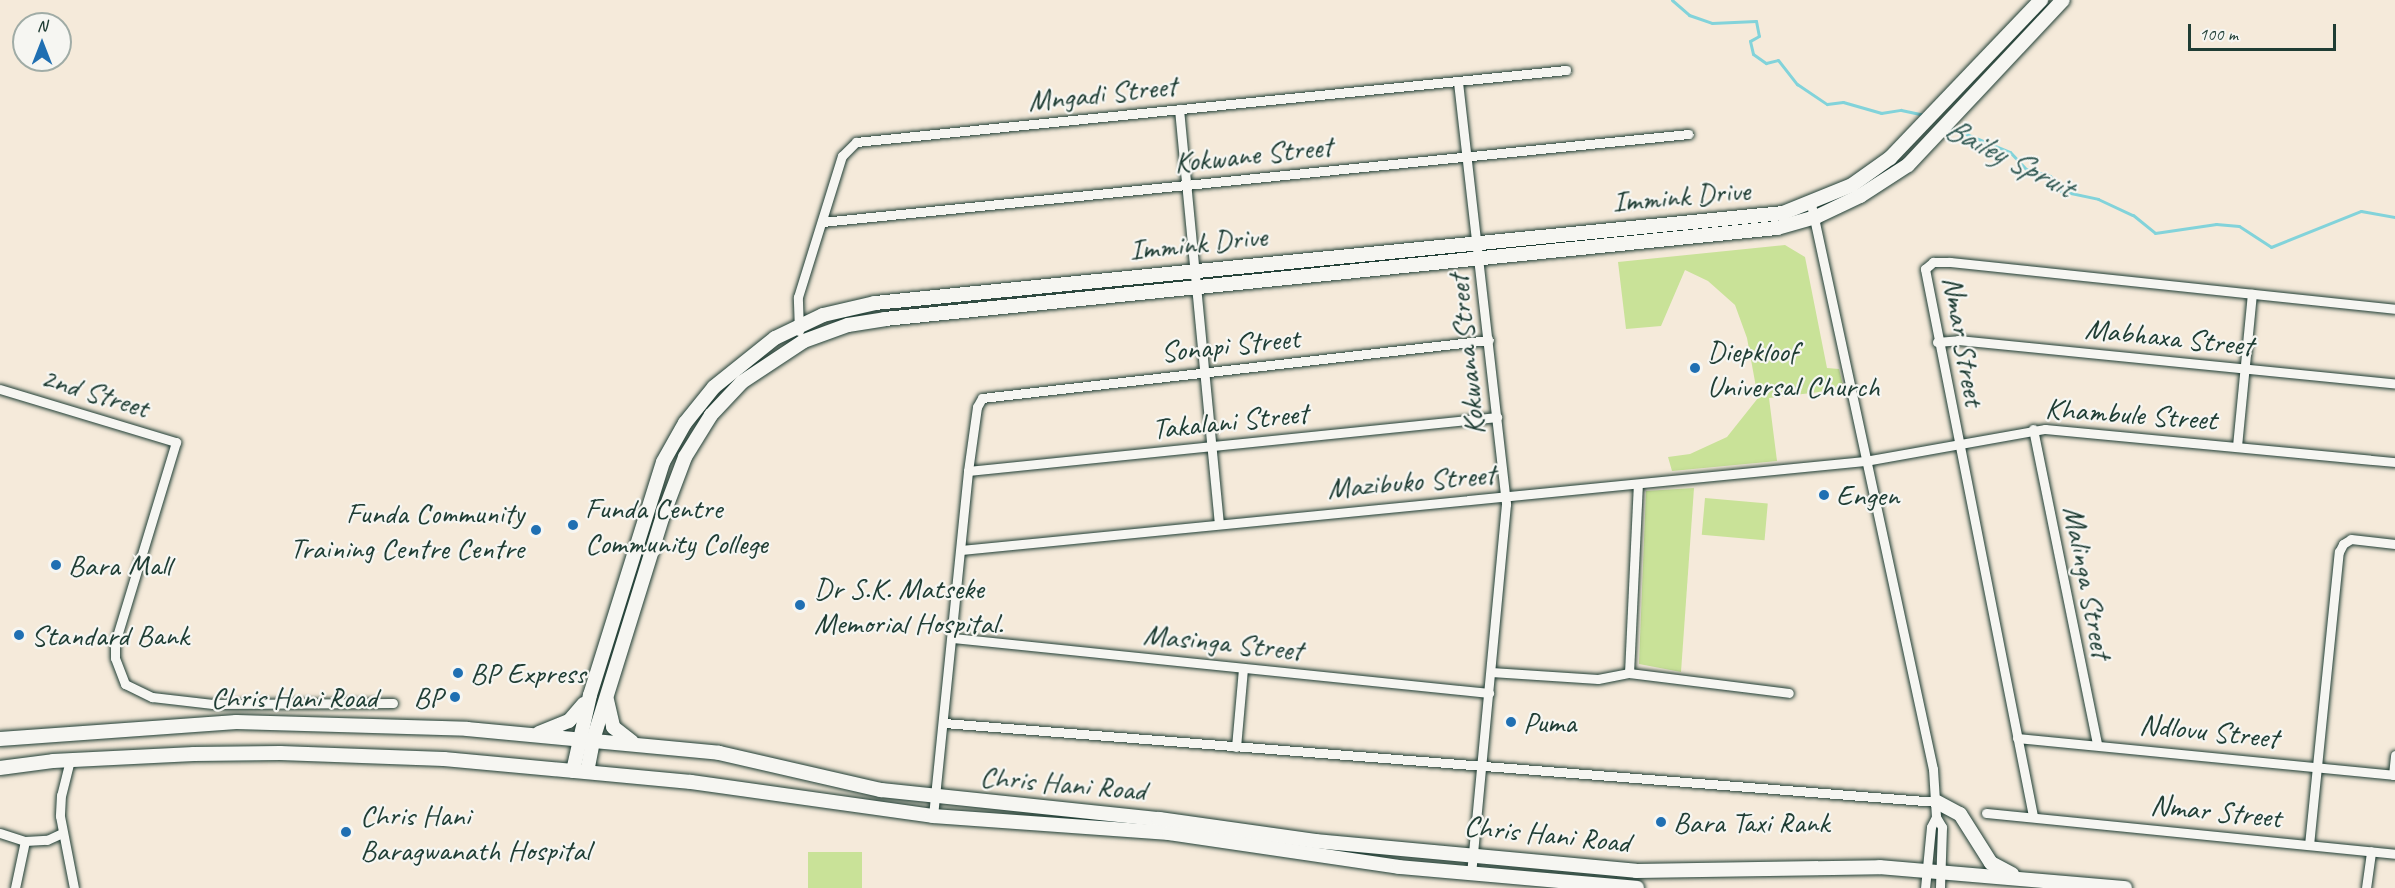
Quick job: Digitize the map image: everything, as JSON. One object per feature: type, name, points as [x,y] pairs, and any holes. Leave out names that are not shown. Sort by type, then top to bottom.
[{"type":"main road","name":"Immink Drive","points":[[580,771],[578,740],[590,695],[648,506],[670,448],[701,402],[726,374],[761,346],[797,326],[842,309],[875,303],[1813,210],[1890,158],[1955,93],[2041,0]]},
{"type":"main road","name":"Immink Drive","points":[[607,698],[662,518],[685,457],[711,415],[742,382],[804,341],[848,325],[885,319],[1755,232],[1886,181],[1908,165],[2064,0]]},
{"type":"main road","points":[[531,735],[574,717],[590,695]]},
{"type":"main road","points":[[580,771],[607,698]]},
{"type":"main road","points":[[607,698],[617,732],[640,746]]},
{"type":"main road","name":"Chris Hani Road","points":[[0,739],[181,723],[285,721],[395,724],[593,740],[728,754],[881,790],[936,798],[1159,819],[1288,838],[1473,853],[1654,872],[1880,867],[2125,888]]},
{"type":"main road","name":"Chris Hani Road","points":[[0,768],[70,760],[269,753],[373,755],[691,782],[933,816],[1169,833],[1312,857],[1637,888]]},
{"type":"main road","points":[[1937,801],[1960,814],[1991,863],[2023,878]]},
{"type":"main road","points":[[1473,853],[1477,863],[1485,867],[1550,880]]},
{"type":"street","name":"Mngadi Street","points":[[804,341],[797,326],[798,297],[842,156],[855,142],[1566,70]]},
{"type":"street","name":"Kokwana Street","points":[[1458,82],[1469,156],[1505,496],[1491,672],[1471,873]]},
{"type":"street","points":[[1179,109],[1219,523]]},
{"type":"street","name":"Kokwane Street","points":[[822,222],[1689,134]]},
{"type":"street","points":[[1813,210],[1937,801],[1936,817],[1931,827],[1934,871],[1940,888]]},
{"type":"street","name":"Nmar Street","points":[[2033,816],[1924,273],[1928,265],[1937,261],[2395,309]]},
{"type":"street","points":[[2237,446],[2252,294]]},
{"type":"street","name":"Sonapi Street","points":[[968,471],[979,402],[990,394],[1489,340]]},
{"type":"street","name":"Mabhaxa Street","points":[[1938,342],[1958,340],[2395,384]]},
{"type":"street","name":"2nd Street","points":[[0,388],[176,442],[115,643],[115,658],[125,684],[152,697],[213,704],[393,703]]},
{"type":"street","name":"Takalani Street","points":[[968,471],[1212,448],[1497,417]]},
{"type":"street","name":"Khambule Street","points":[[1865,461],[2033,429],[2395,462]]},
{"type":"street","name":"Malinga Street","points":[[2033,429],[2097,743]]},
{"type":"street","name":"Mazibuko Street","points":[[961,550],[1865,461]]},
{"type":"street","points":[[933,816],[953,638],[968,471]]},
{"type":"street","points":[[1629,673],[1638,484]]},
{"type":"street","points":[[2309,845],[2340,547],[2351,539],[2395,544]]},
{"type":"street","name":"Masinga Street","points":[[953,638],[1489,693]]},
{"type":"street","points":[[1236,747],[1243,668]]},
{"type":"street","points":[[1491,672],[1598,680],[1629,673],[1789,693]]},
{"type":"street","points":[[944,723],[1482,768],[1937,801]]},
{"type":"street","name":"Ndlovu Street","points":[[2017,738],[2097,743],[2394,775]]},
{"type":"street","points":[[2394,775],[2395,754]]},
{"type":"street","points":[[70,760],[61,795],[62,833],[74,888]]},
{"type":"street","name":"Nmar Street","points":[[1986,813],[2395,854]]},
{"type":"street","points":[[0,833],[25,841],[47,840],[62,833]]},
{"type":"street","points":[[15,888],[25,841]]},
{"type":"street","points":[[2366,888],[2371,851]]},
{"type":"street","points":[[1925,888],[1934,871]]},
{"type":"green space","points":[[1785,245],[1805,257],[1827,368],[1839,369],[1844,389],[1769,398],[1777,461],[1672,471],[1668,457],[1690,454],[1727,437],[1758,398],[1747,338],[1735,305],[1708,281],[1685,270],[1661,326],[1626,329],[1618,262]]},
{"type":"green space","points":[[1694,488],[1681,672],[1639,664],[1646,491]]},
{"type":"green space","points":[[1705,498],[1768,503],[1765,540],[1702,535]]},
{"type":"green space","points":[[808,852],[862,852],[862,888],[808,888]]},
{"type":"waterway","name":"Bailey Spruit","points":[[1672,0],[1689,15],[1712,23],[1756,21],[1759,36],[1750,41],[1753,54],[1766,63],[1778,60],[1797,84],[1827,104],[1843,102],[1881,113],[1901,110],[1924,115]]},
{"type":"waterway","name":"Bailey Spruit","points":[[1949,127],[2010,152],[2026,169],[2050,176],[2061,191],[2098,199],[2133,215],[2155,233],[2216,224],[2239,226],[2271,247],[2361,211],[2395,217]]},
{"type":"place","name":"Diepkloof Universal Church","points":[[1695,368]]},
{"type":"place","name":"Engen","points":[[1824,495]]},
{"type":"place","name":"Funda Centre Community College","points":[[573,525]]},
{"type":"place","name":"Funda Community Training Centre Centre","points":[[536,530]]},
{"type":"place","name":"Bara Mall","points":[[56,565]]},
{"type":"place","name":"Dr S.K. Matseke Memorial Hospital.","points":[[800,605]]},
{"type":"place","name":"Standard Bank","points":[[19,635]]},
{"type":"place","name":"BP Express","points":[[458,673]]},
{"type":"place","name":"BP","points":[[455,697]]},
{"type":"place","name":"Puma","points":[[1511,722]]},
{"type":"place","name":"Bara Taxi Rank","points":[[1661,822]]},
{"type":"place","name":"Chris Hani Baragwanath Hospital","points":[[346,832]]}]
